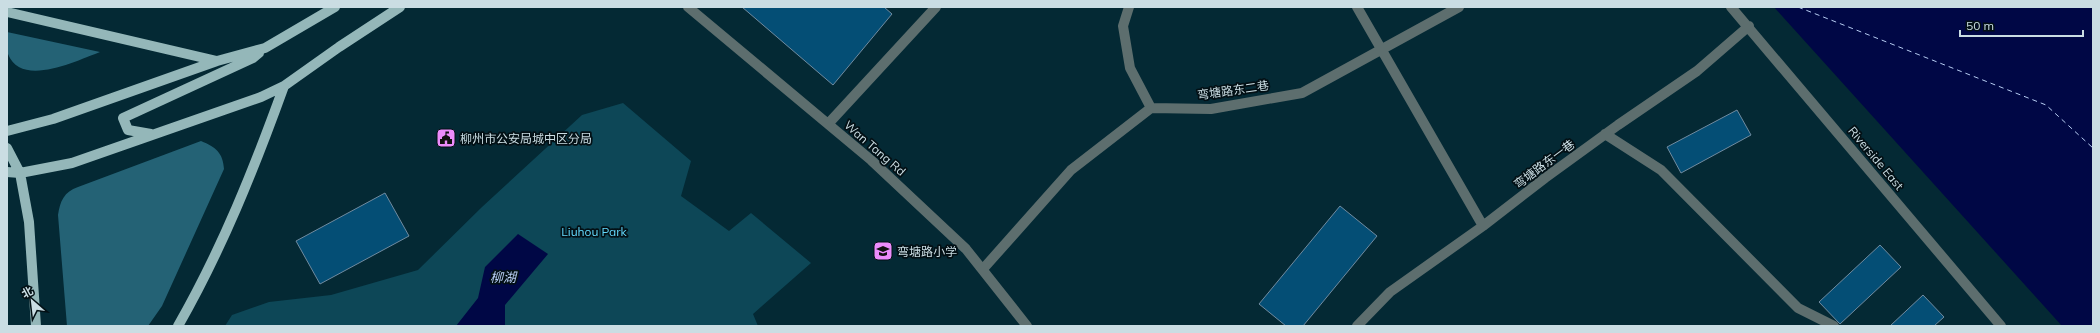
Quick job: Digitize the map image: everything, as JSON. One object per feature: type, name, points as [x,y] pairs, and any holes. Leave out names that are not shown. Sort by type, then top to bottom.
[{"type":"main road","points":[[152,134],[128,130],[123,118],[253,58],[265,48],[335,7]]},
{"type":"main road","points":[[7,172],[20,172],[72,163],[152,134],[240,105],[284,86],[339,47],[400,7]]},
{"type":"main road","points":[[7,12],[217,61]]},
{"type":"main road","points":[[7,131],[53,119],[217,61],[265,48]]},
{"type":"main road","points":[[178,326],[206,278],[245,188],[284,86]]},
{"type":"main road","points":[[7,148],[20,172],[29,222],[36,326]]},
{"type":"street","name":"Wan Tang Rd","points":[[688,7],[871,160],[966,249],[1028,326]]},
{"type":"street","points":[[983,269],[1071,170],[1151,108],[1130,68],[1123,26],[1129,7]]},
{"type":"street","points":[[1357,7],[1483,226]]},
{"type":"street","name":"弯塘路东二巷","points":[[1151,108],[1210,108],[1302,93],[1459,7]]},
{"type":"street","name":"Riverside East","points":[[1731,7],[1749,26],[2001,326]]},
{"type":"street","points":[[828,124],[935,8]]},
{"type":"street","name":"弯塘路东一巷","points":[[1357,326],[1390,292],[1483,226],[1605,134],[1698,71],[1749,26]]},
{"type":"street","points":[[1605,134],[1661,170],[1798,308],[1834,326]]},
{"type":"green space","name":"Liuhou Park","points":[[623,103],[691,161],[681,196],[729,231],[751,213],[811,263],[753,314],[758,326],[225,326],[232,315],[269,302],[331,295],[418,270],[482,207],[582,115]]},
{"type":"shaded area","points":[[7,32],[100,52],[64,66],[36,71],[24,69],[15,64],[7,52]]},
{"type":"shaded area","points":[[201,141],[218,151],[222,159],[224,169],[162,306],[148,326],[67,326],[58,215],[60,205],[66,194],[78,187]]},
{"type":"water","points":[[1774,7],[2093,7],[2093,326],[2062,326]]},
{"type":"water","name":"柳湖","points":[[518,234],[548,254],[505,305],[505,326],[456,326],[478,298],[485,267]]},
{"type":"building","points":[[742,7],[884,7],[892,14],[833,85]]},
{"type":"building","points":[[1737,110],[1751,135],[1681,173],[1667,147]]},
{"type":"building","points":[[385,193],[409,236],[320,284],[296,241]]},
{"type":"building","points":[[1340,206],[1377,236],[1303,326],[1286,326],[1259,304]]},
{"type":"building","points":[[1880,245],[1901,267],[1840,324],[1819,302]]},
{"type":"building","points":[[1923,295],[1944,317],[1934,326],[1890,326]]},
{"type":"ferry route","points":[[1798,7],[2046,105],[2093,148]]},
{"type":"place","name":"柳州市公安局城中区分局","points":[[446,138]]},
{"type":"place","name":"弯塘路小学","points":[[883,251]]}]
